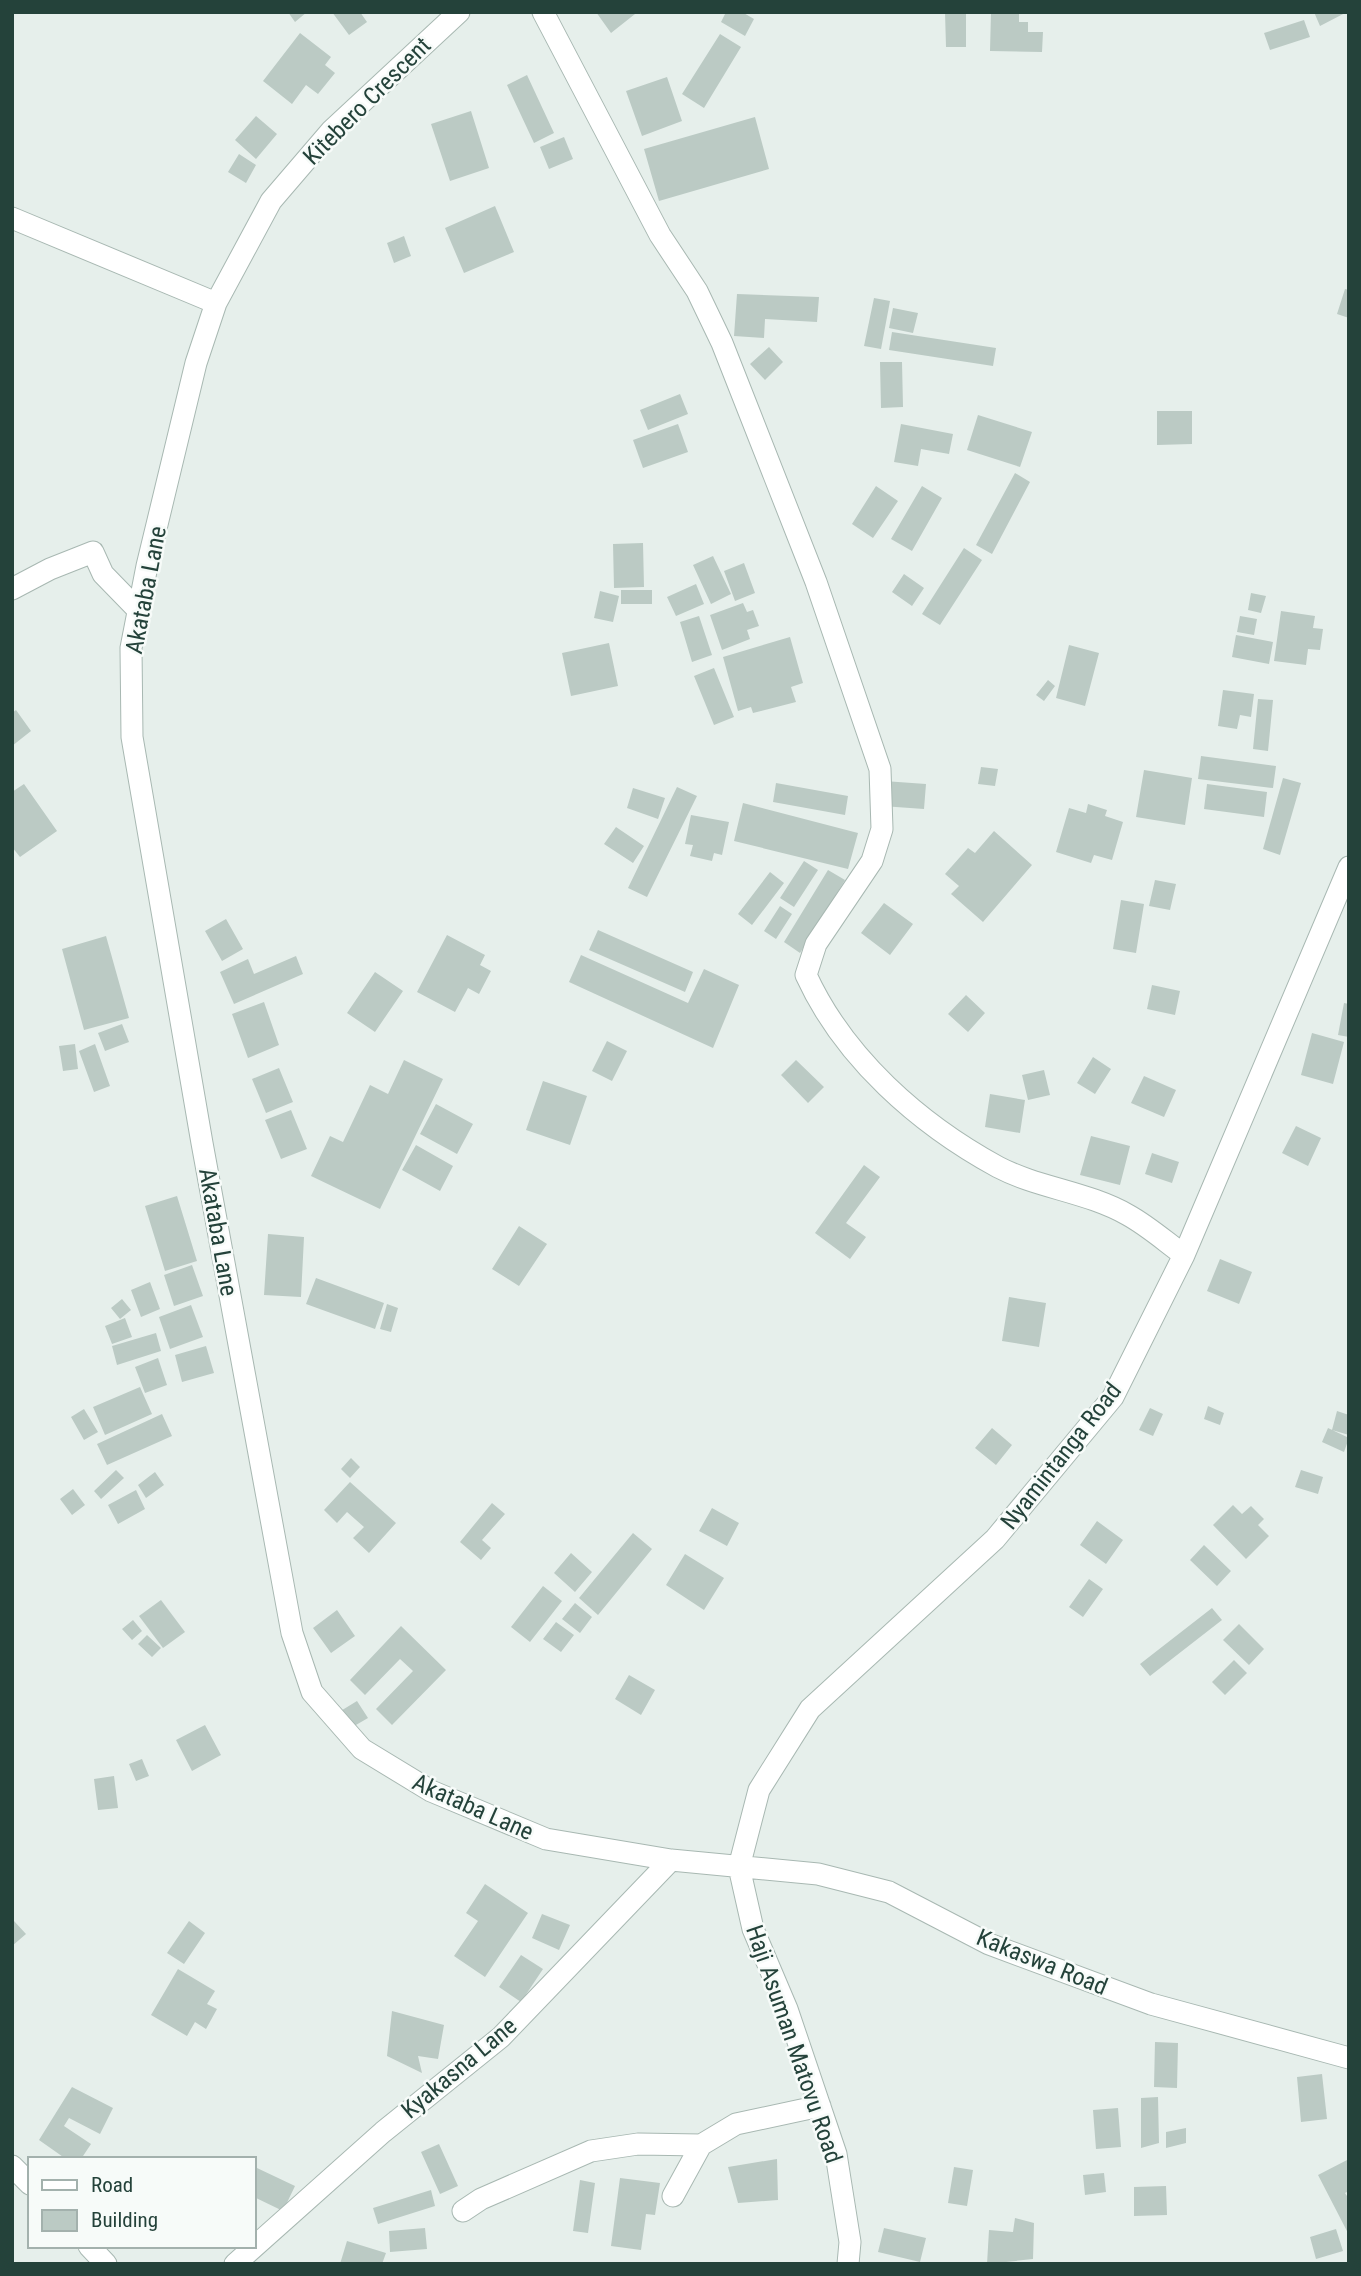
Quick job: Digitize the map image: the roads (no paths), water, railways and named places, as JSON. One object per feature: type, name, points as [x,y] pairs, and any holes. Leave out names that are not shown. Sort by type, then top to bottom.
[{"type":"street","name":"Kitebero Crescent","points":[[216,303],[271,201],[331,131],[459,12]]},
{"type":"street","points":[[543,12],[660,235],[697,292],[722,343],[816,582],[880,769],[882,829],[872,861],[816,944],[806,975],[820,1004],[863,1062],[923,1119],[1000,1168],[1127,1214],[1184,1255]]},
{"type":"street","points":[[12,219],[216,303]]},
{"type":"street","name":"Akataba Lane","points":[[216,303],[196,363],[131,648],[132,737],[200,1130],[292,1633],[312,1692],[362,1749],[431,1791],[546,1839],[671,1860],[739,1867]]},
{"type":"street","points":[[12,589],[50,569],[93,552],[103,574],[139,611]]},
{"type":"street","name":"Nyamintanga Road","points":[[739,1867],[759,1790],[810,1709],[995,1539],[1113,1397],[1184,1255],[1349,867]]},
{"type":"street","name":"Kyakasna Lane","points":[[256,2245],[383,2132],[501,2037],[671,1860]]},
{"type":"street","name":"Kakaswa Road","points":[[739,1867],[818,1874],[889,1892],[989,1944],[1151,2004],[1349,2058]]},
{"type":"street","name":"Haji Asuman Matovu Road","points":[[739,1867],[753,1929],[787,2009],[836,2154],[850,2242],[848,2264]]},
{"type":"street","points":[[673,2196],[701,2145],[736,2124],[820,2106]]},
{"type":"street","points":[[463,2211],[481,2199],[591,2151],[638,2144],[701,2145]]},
{"type":"street","points":[[12,2166],[28,2182]]},
{"type":"street","points":[[91,2248],[106,2264]]},
{"type":"street","name":"Kyakasna Lane","points":[[235,2264],[253,2248]]}]
